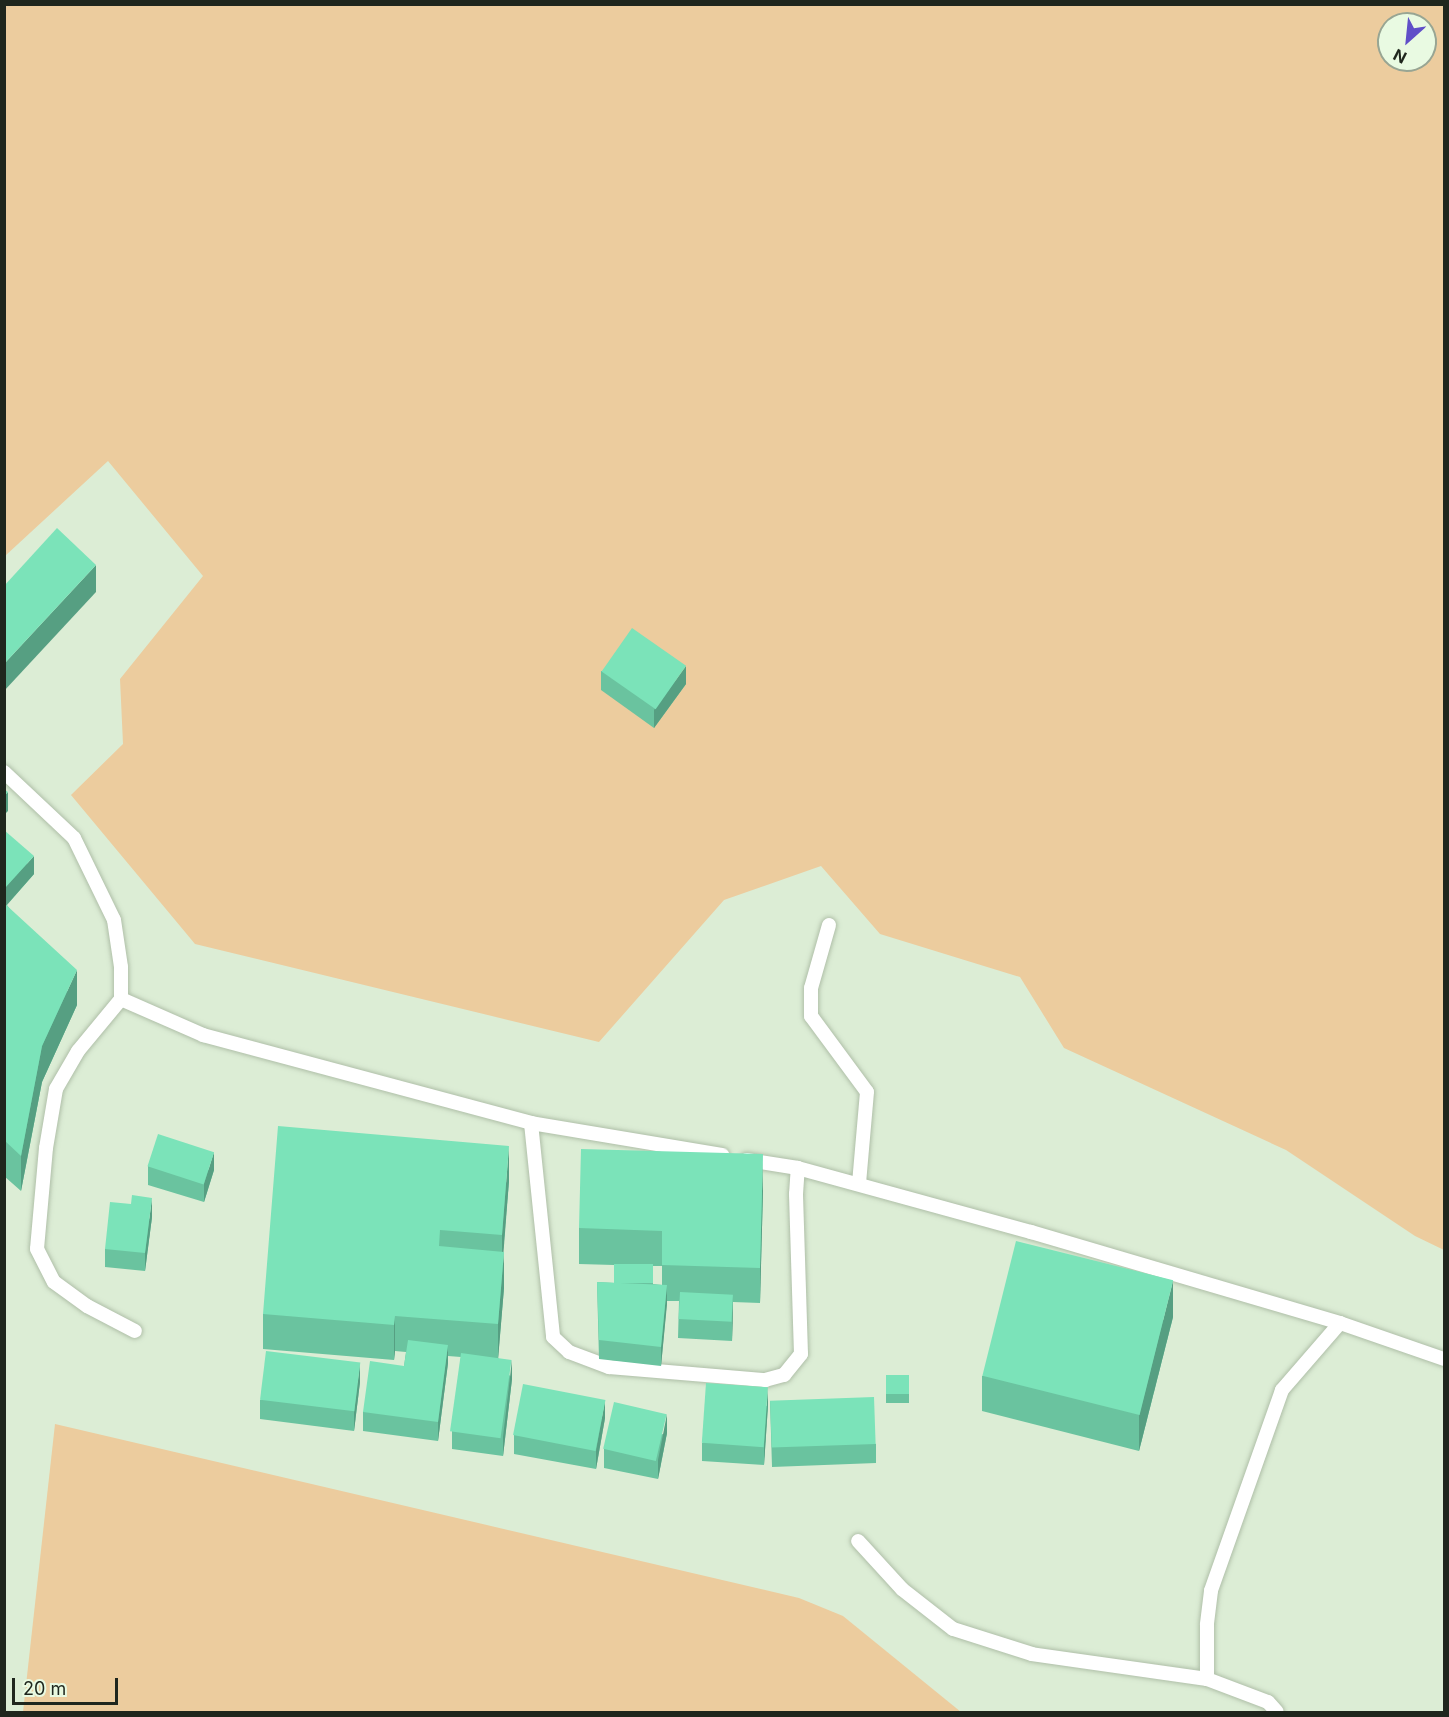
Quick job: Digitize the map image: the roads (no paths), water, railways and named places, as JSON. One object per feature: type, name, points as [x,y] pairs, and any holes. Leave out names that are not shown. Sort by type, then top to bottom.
[{"type":"lane","points":[[4,772],[74,838],[114,920],[121,967],[121,999],[78,1052],[56,1089],[46,1148],[37,1249],[54,1282],[87,1306],[135,1331]]},
{"type":"lane","points":[[829,925],[811,988],[811,1016],[867,1092],[859,1184]]},
{"type":"lane","points":[[121,999],[203,1035],[531,1123],[798,1168],[859,1184],[1340,1323],[1444,1359]]},
{"type":"lane","points":[[531,1123],[553,1337],[568,1352],[609,1367],[765,1380],[784,1375],[801,1354],[796,1194],[798,1168]]},
{"type":"lane","points":[[1207,1679],[1207,1625],[1211,1591],[1282,1390],[1340,1323]]},
{"type":"lane","points":[[858,1541],[902,1589],[953,1629],[1032,1654],[1207,1679],[1268,1702],[1277,1713]]}]
